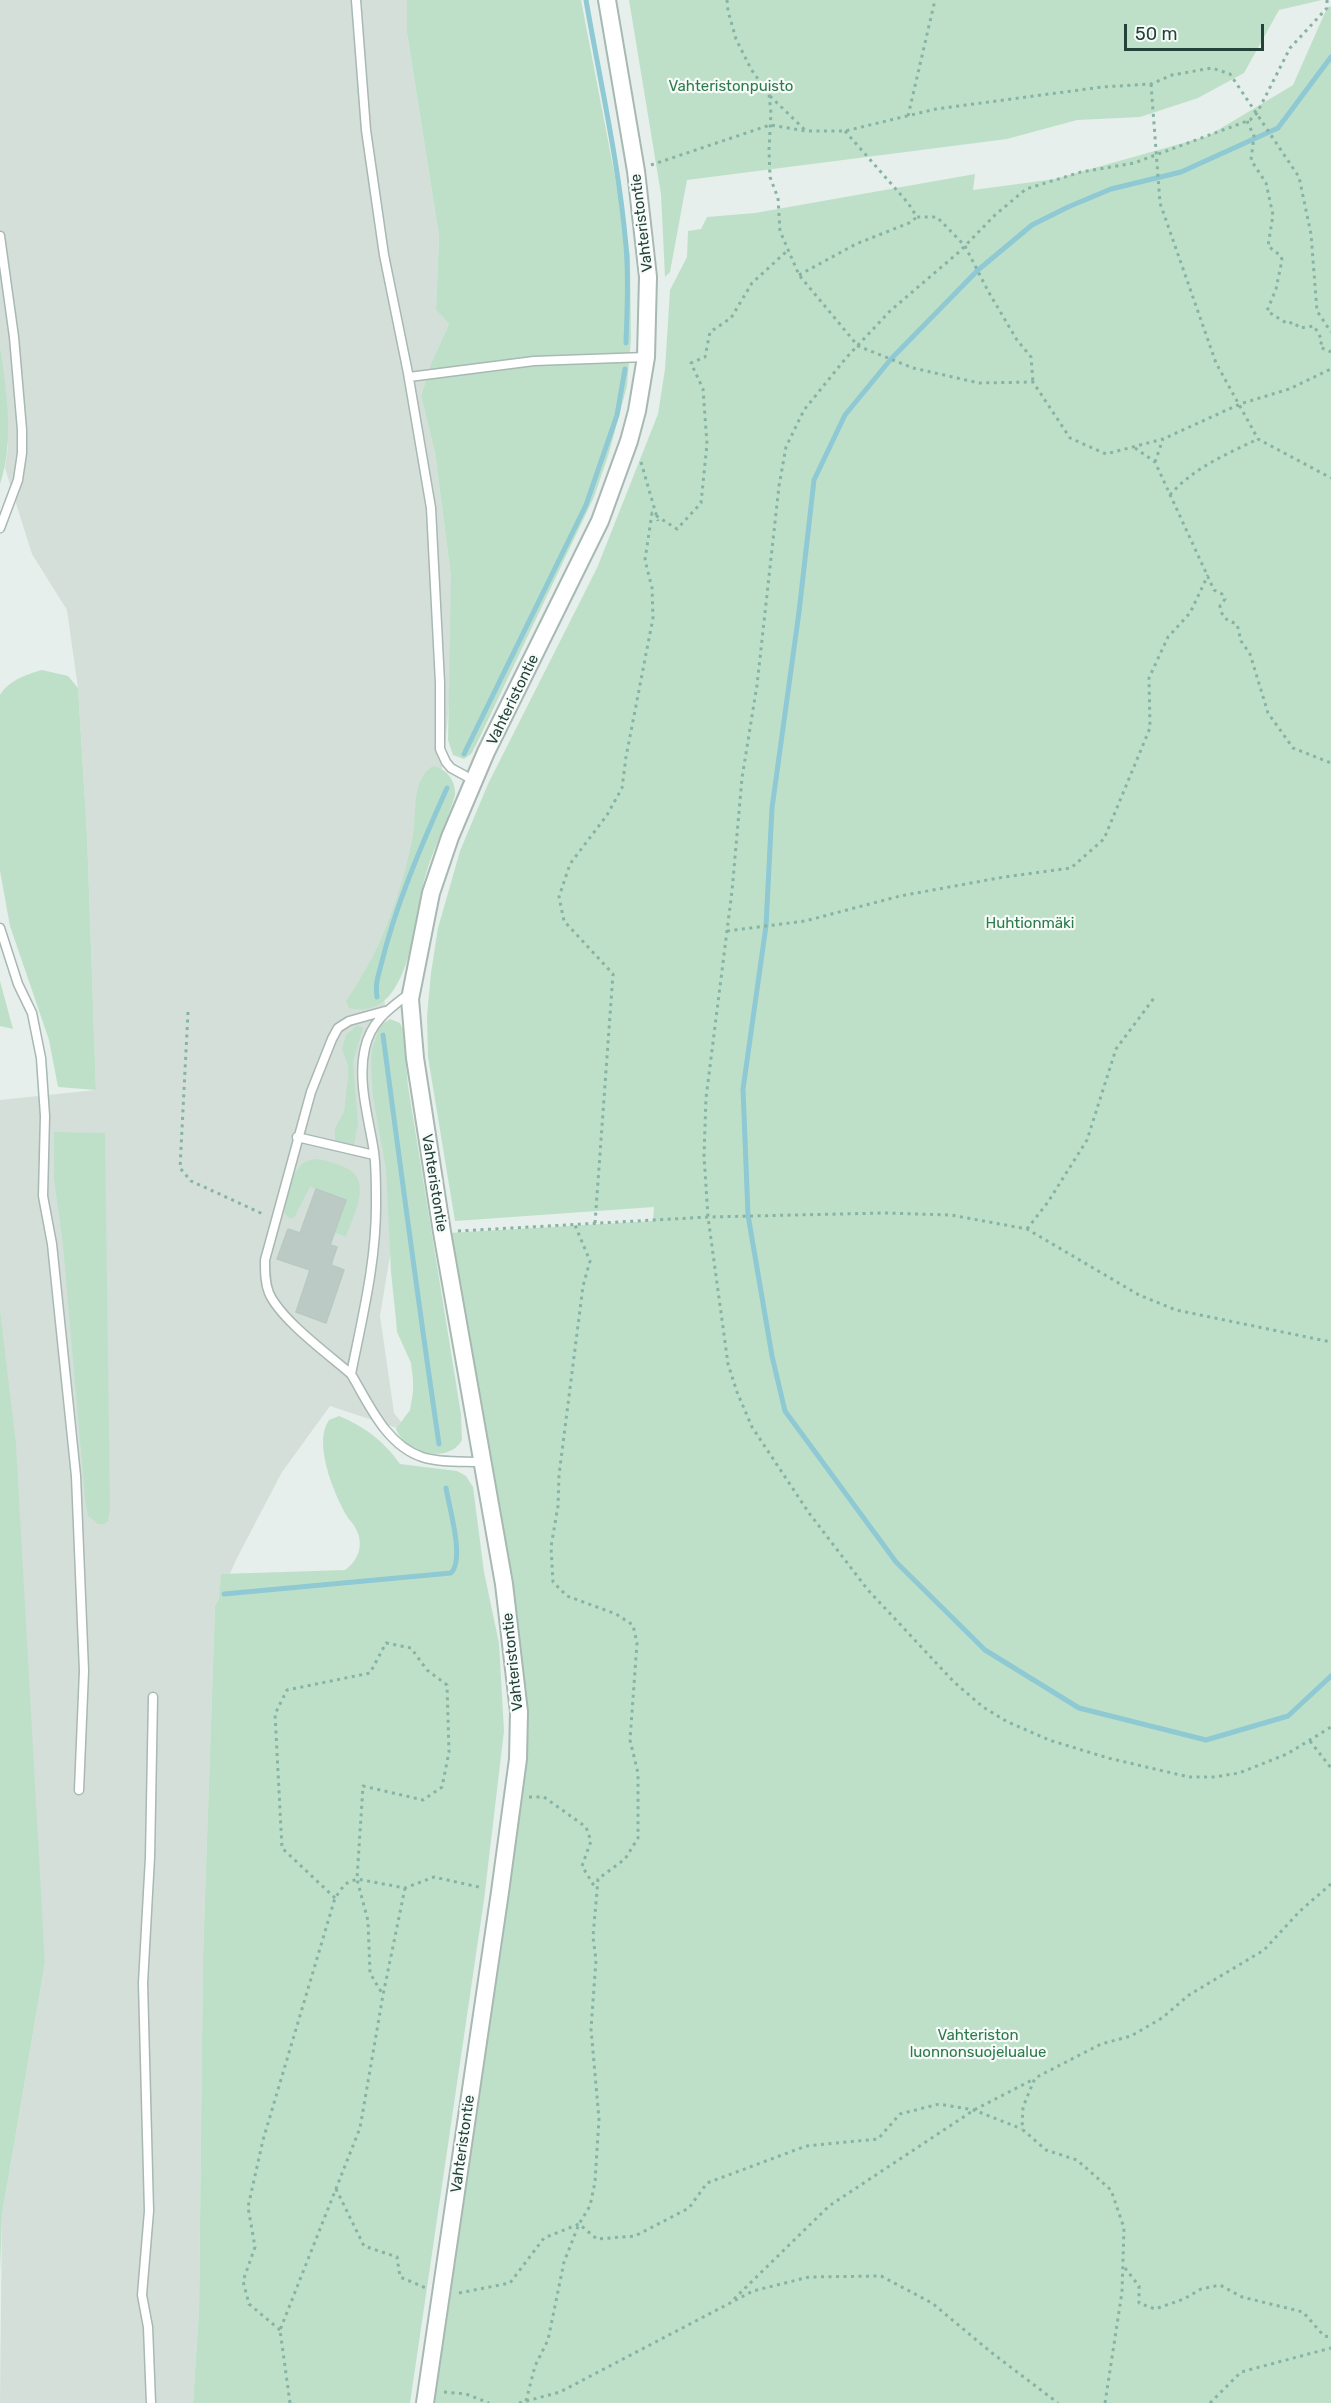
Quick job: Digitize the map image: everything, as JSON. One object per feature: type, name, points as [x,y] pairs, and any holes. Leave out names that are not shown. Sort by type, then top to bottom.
[{"type":"street","name":"Vahteristontie","points":[[426,2396],[445,2295],[519,1735],[517,1691],[504,1584],[442,1233],[412,1037],[410,993],[436,873],[473,780],[600,520],[629,441],[646,357],[648,277],[636,171],[607,0]]},
{"type":"lane","points":[[356,0],[366,130],[384,255],[409,377],[431,508],[440,683],[440,749],[451,768],[473,780]]},
{"type":"lane","points":[[0,236],[14,338],[22,430],[22,453],[18,480],[0,528]]},
{"type":"lane","points":[[409,377],[534,361],[646,357]]},
{"type":"lane","points":[[0,928],[18,984],[32,1013],[41,1058],[45,1116],[44,1196],[52,1244],[76,1476],[84,1671],[79,1790]]},
{"type":"lane","points":[[351,1374],[374,1262],[376,1230],[374,1155],[364,1095],[363,1061],[371,1029],[385,1011],[410,993]]},
{"type":"lane","points":[[385,1011],[356,1018],[338,1028],[315,1077],[275,1219],[265,1260],[265,1277],[269,1293],[281,1311],[351,1374],[388,1434],[398,1444],[421,1457],[482,1462]]},
{"type":"lane","points":[[297,1137],[374,1155]]},
{"type":"lane","points":[[151,2403],[148,2327],[142,2295],[149,2211],[143,1983],[150,1857],[153,1697]]},
{"type":"path","points":[[727,0],[736,39],[751,69],[769,95],[806,131]]},
{"type":"path","points":[[908,116],[935,0]]},
{"type":"path","points":[[1327,0],[1329,8],[1290,48],[1257,113],[1247,121],[1134,163],[1081,172],[1048,180],[1026,189],[890,311],[804,410],[786,447],[773,531],[757,686],[742,778],[727,931],[706,1098],[704,1156],[708,1217],[728,1364],[752,1427],[809,1513],[868,1590],[954,1682],[983,1707],[1006,1721],[1049,1740],[1108,1758],[1189,1777],[1215,1777],[1239,1773],[1287,1754],[1331,1727]]},
{"type":"path","points":[[636,171],[680,153],[770,125],[806,131],[845,131],[936,109],[1102,87],[1151,84],[1172,75],[1212,68],[1230,74],[1299,177],[1311,234],[1317,311],[1331,332]]},
{"type":"path","points":[[1151,84],[1160,203],[1163,216],[1196,300],[1216,363],[1258,439],[1331,478]]},
{"type":"path","points":[[769,95],[770,177],[778,198],[780,231],[787,251],[798,275],[858,346],[913,368],[979,383],[1033,382]]},
{"type":"path","points":[[1247,121],[1254,136],[1251,160],[1266,183],[1273,215],[1268,246],[1281,256],[1282,260],[1276,289],[1267,311],[1288,324],[1293,322],[1300,328],[1314,326],[1322,340],[1320,347],[1331,352]]},
{"type":"path","points":[[845,131],[908,203],[917,217]]},
{"type":"path","points":[[798,275],[856,244],[909,223],[917,217],[937,217],[965,246],[1017,340],[1031,357],[1033,382],[1070,438],[1106,454],[1163,439],[1240,404],[1289,389],[1331,369]]},
{"type":"path","points":[[595,1223],[614,974],[564,921],[559,897],[570,864],[607,815],[622,788],[653,618],[652,588],[645,560],[652,513],[677,529],[701,503],[706,433],[703,389],[691,363],[705,357],[710,332],[731,318],[752,283],[787,251]]},
{"type":"path","points":[[1155,462],[1163,439]]},
{"type":"path","points":[[1170,495],[1177,486],[1213,461],[1258,439]]},
{"type":"path","points":[[1134,448],[1155,462],[1214,590],[1222,594],[1225,599],[1220,606],[1221,614],[1226,620],[1236,624],[1241,641],[1250,654],[1268,713],[1293,748],[1331,763]]},
{"type":"path","points":[[641,462],[658,521]]},
{"type":"path","points":[[727,931],[805,921],[900,896],[1004,877],[1071,868],[1104,839],[1150,728],[1149,678],[1168,637],[1190,613],[1208,575]]},
{"type":"path","points":[[1027,1229],[1048,1202],[1087,1140],[1116,1049],[1154,998]]},
{"type":"path","points":[[188,1012],[180,1168],[191,1181],[275,1219]]},
{"type":"path","points":[[442,1233],[708,1217],[884,1213],[939,1215],[1027,1229],[1139,1295],[1176,1310],[1331,1342]]},
{"type":"path","points":[[526,2401],[535,2366],[548,2340],[556,2309],[561,2273],[579,2224],[590,2206],[595,2182],[598,2119],[591,2029],[596,1960],[593,1936],[598,1879],[625,1859],[638,1838],[638,1773],[630,1740],[638,1643],[633,1625],[616,1614],[567,1596],[553,1582],[551,1547],[558,1506],[559,1475],[583,1286],[590,1261],[575,1224]]},
{"type":"path","points":[[335,1898],[282,1848],[275,1714],[287,1690],[370,1673],[386,1643],[411,1648],[427,1670],[447,1685],[449,1752],[442,1787],[423,1800],[363,1786],[357,1879],[368,1921],[370,1973],[383,1995]]},
{"type":"path","points":[[1310,1741],[1331,1768]]},
{"type":"path","points":[[512,1797],[544,1797],[586,1827],[591,1841],[582,1866],[597,1891]]},
{"type":"path","points":[[280,2330],[249,2304],[243,2281],[255,2247],[248,2207],[263,2140],[335,1898],[345,1884],[357,1879],[405,1888],[434,1877],[500,1892]]},
{"type":"path","points":[[730,2303],[829,2206],[974,2110],[1101,2044],[1131,2036],[1161,2018],[1189,1995],[1264,1950],[1300,1911],[1331,1884]]},
{"type":"path","points":[[290,2403],[280,2330],[360,2128],[383,1995],[405,1888]]},
{"type":"path","points":[[1022,2129],[1023,2107],[1035,2078]]},
{"type":"path","points":[[579,2224],[597,2239],[635,2236],[689,2208],[706,2183],[806,2146],[878,2139],[900,2114],[939,2104],[974,2110],[1022,2129],[1046,2150],[1077,2160],[1111,2190],[1124,2228],[1124,2267],[1105,2403]]},
{"type":"path","points":[[336,2188],[364,2246],[397,2257],[400,2277],[445,2295],[510,2283],[544,2238],[579,2224]]},
{"type":"path","points":[[1124,2267],[1139,2286],[1139,2302],[1155,2309],[1184,2300],[1201,2289],[1220,2285],[1242,2297],[1303,2312],[1324,2336],[1331,2337]]},
{"type":"path","points":[[519,2403],[560,2392],[753,2290],[809,2277],[881,2276],[932,2302],[992,2353],[1058,2403]]},
{"type":"path","points":[[1210,2403],[1241,2372],[1331,2348]]},
{"type":"path","points":[[426,2396],[466,2394],[489,2403]]},
{"type":"shaded area","points":[[0,0],[407,0],[407,33],[439,236],[436,310],[449,324],[431,363],[421,396],[435,453],[451,577],[451,680],[447,727],[436,818],[383,961],[394,1232],[380,1316],[394,1413],[409,1432],[330,1406],[282,1472],[215,1606],[203,1954],[199,2309],[193,2403],[0,2403],[2,2215],[45,1963],[0,1344],[0,1100],[96,1090],[87,833],[78,688],[67,610],[32,554],[5,468],[8,448],[0,345]]},
{"type":"green space","points":[[407,0],[581,0],[630,255],[631,339],[627,386],[609,453],[594,497],[476,745],[471,754],[464,759],[453,755],[448,740],[451,577],[435,453],[421,396],[431,363],[449,324],[436,310],[439,236],[407,33]]},
{"type":"green space","name":"Vahteristonpuisto","points":[[629,0],[1322,0],[1279,10],[1244,73],[1198,98],[1140,117],[1077,120],[1007,139],[687,180],[670,272],[665,277],[661,194]]},
{"type":"green space","name":"Vahteriston luonnonsuojelualue","points":[[1331,6],[1331,2403],[434,2403],[526,1744],[523,1668],[449,1233],[653,1221],[654,1207],[455,1221],[428,1057],[427,1016],[431,973],[438,928],[460,851],[488,784],[597,568],[658,414],[665,369],[670,290],[687,257],[688,231],[701,229],[707,217],[755,213],[975,174],[973,190],[1055,179],[1208,136],[1293,85],[1327,8]]},
{"type":"green space","points":[[0,345],[7,397],[8,433],[5,468],[0,484]]},
{"type":"green space","points":[[42,670],[68,676],[78,688],[87,833],[96,1090],[58,1087],[49,1040],[10,926],[0,871],[0,695],[13,682]]},
{"type":"green space","points":[[433,766],[450,776],[455,795],[425,877],[413,939],[406,962],[398,983],[386,999],[370,1008],[349,1008],[346,1001],[372,958],[391,914],[410,850],[418,788],[421,779]]},
{"type":"green space","points":[[0,981],[13,1029],[0,1026]]},
{"type":"green space","points":[[390,1019],[400,1023],[403,1029],[408,1086],[461,1414],[462,1440],[456,1448],[437,1454],[417,1450],[401,1437],[396,1429],[410,1410],[413,1380],[411,1363],[397,1332],[391,1272],[386,1169],[373,1097],[371,1065],[372,1049],[380,1026]]},
{"type":"green space","points":[[357,1025],[363,1028],[353,1062],[358,1123],[354,1145],[342,1145],[335,1141],[335,1128],[344,1112],[348,1077],[348,1066],[342,1049],[346,1035]]},
{"type":"green space","points":[[54,1132],[105,1133],[110,1509],[108,1521],[105,1524],[98,1524],[88,1516],[85,1498],[63,1245],[54,1179]]},
{"type":"green space","points":[[316,1159],[344,1167],[358,1180],[360,1188],[357,1208],[346,1237],[334,1232],[345,1199],[310,1187],[294,1218],[289,1218],[285,1214],[287,1195],[298,1168],[309,1160]]},
{"type":"green space","points":[[0,1310],[16,1444],[45,1963],[2,2215],[0,2272]]},
{"type":"green space","points":[[339,1416],[373,1436],[400,1464],[457,1471],[466,1476],[473,1487],[484,1572],[499,1643],[504,1731],[484,1900],[410,2403],[193,2403],[199,2309],[203,1954],[215,1606],[219,1598],[221,1574],[345,1570],[357,1557],[360,1540],[330,1480],[324,1453],[325,1429],[329,1420]]},
{"type":"building","points":[[316,1189],[346,1200],[330,1245],[337,1247],[331,1265],[344,1270],[326,1323],[296,1312],[310,1270],[277,1259],[288,1229],[300,1233]]},
{"type":"waterway","points":[[586,0],[623,215],[628,294],[626,343]]},
{"type":"waterway","points":[[1331,57],[1278,128],[1181,172],[1111,189],[1032,225],[978,270],[891,359],[845,415],[814,480],[799,612],[772,808],[766,926],[743,1089],[748,1215],[772,1356],[785,1411],[896,1562],[985,1650],[1079,1708],[1206,1740],[1288,1716],[1331,1676]]},
{"type":"waterway","points":[[464,754],[586,505],[617,415],[625,369]]},
{"type":"waterway","points":[[377,997],[378,977],[394,920],[447,788]]},
{"type":"waterway","points":[[383,1035],[439,1444]]},
{"type":"waterway","points":[[224,1594],[451,1573],[457,1557],[453,1520],[446,1488]]},
{"type":"park label","name":"Huhtionmäki","points":[[1030,924]]}]
